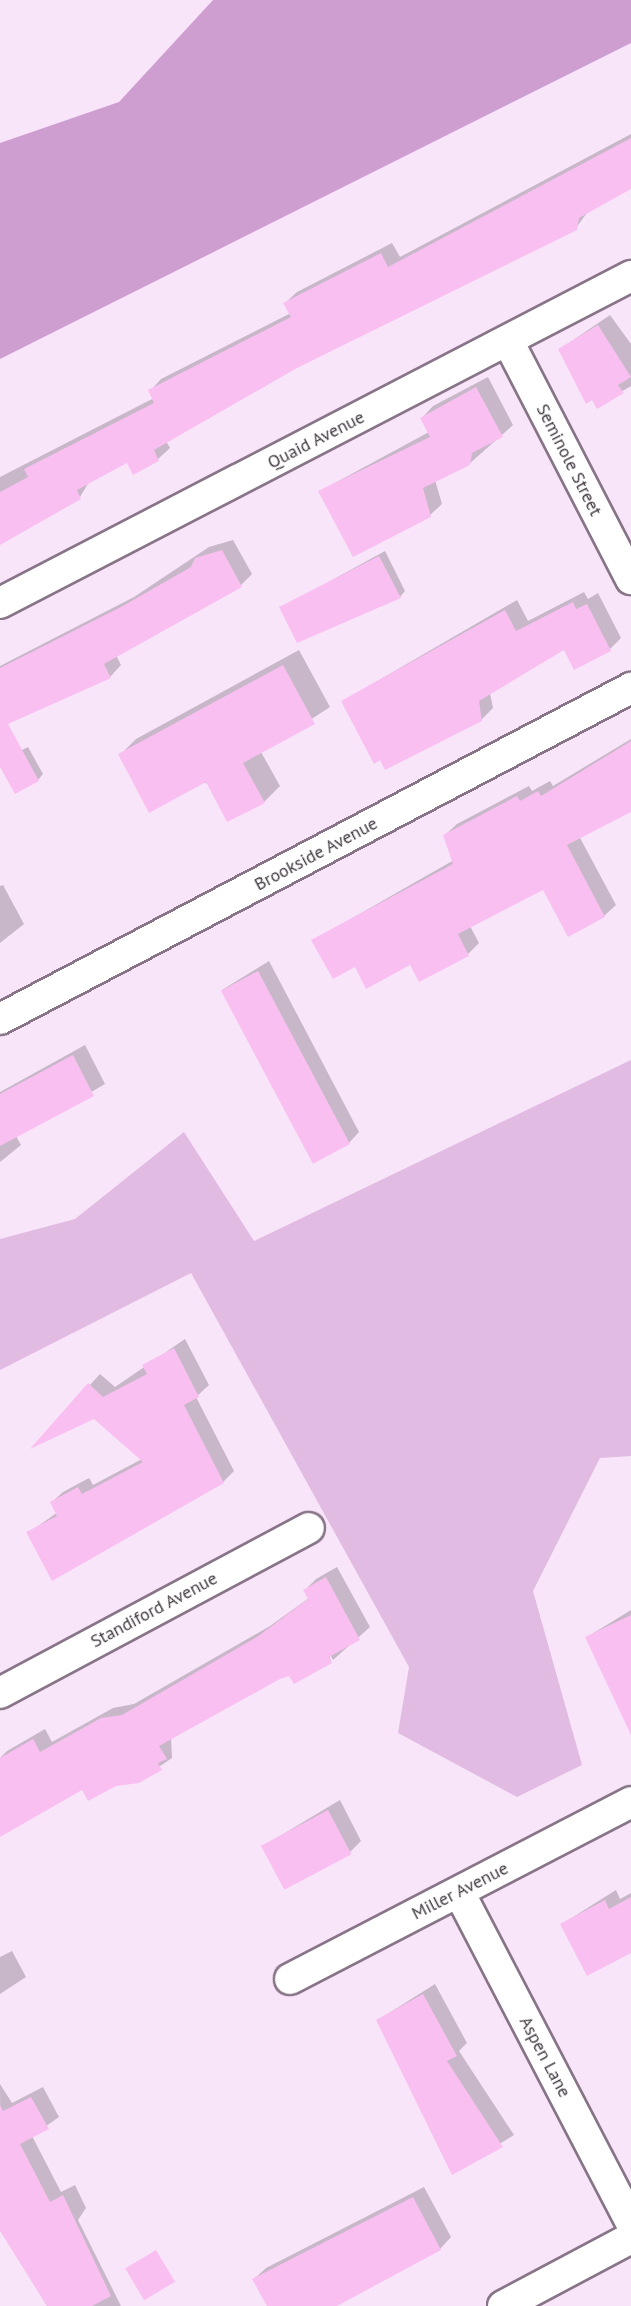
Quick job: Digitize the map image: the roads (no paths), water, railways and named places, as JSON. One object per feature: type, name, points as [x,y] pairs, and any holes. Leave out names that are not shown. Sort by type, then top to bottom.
[{"type":"street","name":"Quaid Avenue","points":[[0,603],[631,276]]},
{"type":"street","name":"Seminole Street","points":[[508,341],[631,579]]},
{"type":"street","name":"Brookside Avenue","points":[[0,1019],[631,688]]},
{"type":"street","name":"Standiford Avenue","points":[[0,1693],[309,1528]]},
{"type":"street","name":"Miller Avenue","points":[[289,1979],[631,1802]]},
{"type":"street","name":"Aspen Lane","points":[[459,1892],[631,2222]]},
{"type":"street","points":[[503,2306],[631,2238]]}]
